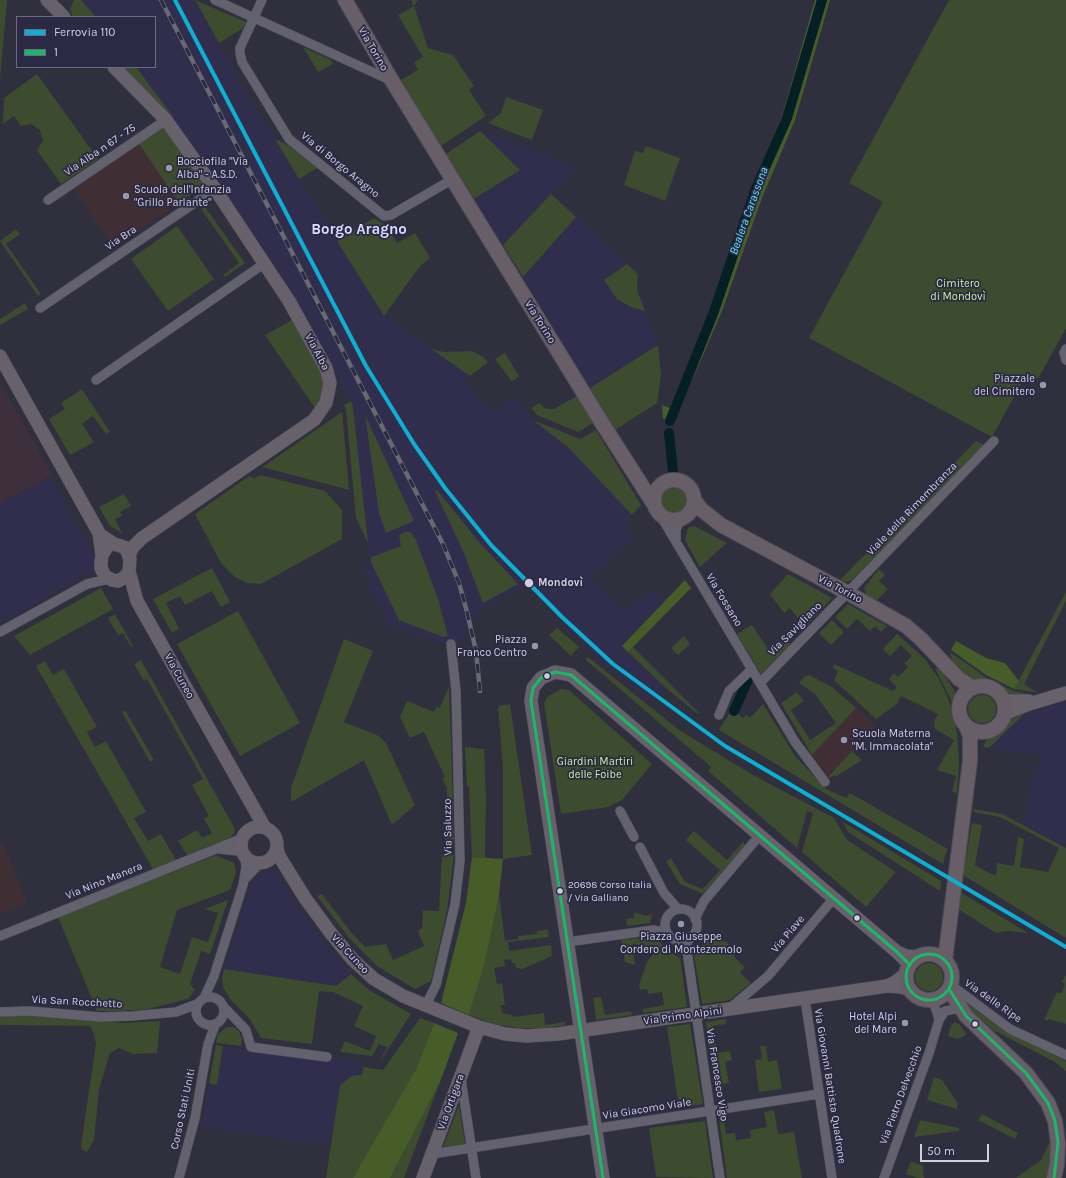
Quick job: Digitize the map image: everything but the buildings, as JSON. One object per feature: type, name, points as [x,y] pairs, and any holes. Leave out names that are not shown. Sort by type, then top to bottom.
[{"type":"main road","name":"Via Torino","points":[[345,0],[393,82],[629,466],[657,509],[666,519],[697,518],[721,525]]},
{"type":"main road","name":"Via Torino","points":[[629,466],[648,479],[663,483],[677,480],[684,482],[693,493],[694,500],[702,510],[721,525],[906,626],[921,639],[959,679],[973,688]]},
{"type":"main road","points":[[657,509],[654,495],[657,488],[663,483]]},
{"type":"main road","points":[[682,518],[689,513],[694,500]]},
{"type":"main road","name":"Via Torino","points":[[945,960],[948,926],[970,761],[970,736],[959,712],[962,691],[947,667]]},
{"type":"main road","points":[[962,698],[973,688],[980,686],[994,690],[1004,707],[1002,720],[994,728],[983,732],[966,726]]},
{"type":"main road","name":"Via Torino","points":[[970,761],[983,732]]},
{"type":"main road","name":"Via Torino","points":[[916,962],[940,943],[948,926]]},
{"type":"main road","points":[[950,987],[940,997],[932,999],[921,998],[911,990],[907,979],[916,962],[938,956],[945,960],[951,972],[950,987],[960,1013]]},
{"type":"main road","points":[[932,999],[960,1013],[1026,1072],[1048,1103],[1055,1121],[1058,1137],[1058,1159],[1054,1178]]},
{"type":"street","points":[[47,0],[63,16]]},
{"type":"street","points":[[215,0],[393,82]]},
{"type":"street","name":"Via di Borgo Aragno","points":[[262,0],[240,48],[241,58],[286,135],[386,216],[453,179]]},
{"type":"street","name":"Via Alba","points":[[115,68],[166,120],[215,188],[289,301],[326,368],[330,383],[330,390],[323,409],[314,420],[229,473],[142,538],[133,547],[129,555]]},
{"type":"street","name":"Via Alba n 67 - 75","points":[[48,200],[166,120]]},
{"type":"street","name":"Via Bra","points":[[40,308],[215,188]]},
{"type":"street","points":[[96,380],[265,263]]},
{"type":"street","points":[[1066,349],[1064,353],[1066,360]]},
{"type":"street","points":[[0,356],[100,534],[102,555],[108,576]]},
{"type":"street","name":"Viale della Rimembranza","points":[[848,593],[994,441]]},
{"type":"street","name":"Via Fossano","points":[[657,509],[676,544],[799,749],[825,782]]},
{"type":"street","points":[[676,544],[676,530],[682,518]]},
{"type":"street","points":[[100,534],[124,547],[129,555]]},
{"type":"street","name":"Via Alba","points":[[117,544],[132,543],[142,538]]},
{"type":"street","points":[[102,555],[107,547],[117,544]]},
{"type":"street","name":"Via Cuneo","points":[[129,555],[129,571],[137,601],[265,828],[275,836],[268,857]]},
{"type":"street","points":[[0,632],[87,584],[108,576],[125,576],[129,571]]},
{"type":"street","name":"Via Cuneo","points":[[108,576],[137,601]]},
{"type":"street","name":"Via Savigliano","points":[[760,683],[848,593]]},
{"type":"street","name":"Via Saluzzo","points":[[426,1005],[436,985],[455,904],[460,861],[456,691],[451,644]]},
{"type":"street","points":[[719,715],[728,691],[752,669]]},
{"type":"street","points":[[603,1178],[566,942],[531,701],[532,688],[541,678],[555,672],[572,675],[897,952],[916,962]]},
{"type":"street","points":[[1004,707],[1066,693]]},
{"type":"street","name":"Via Cuneo","points":[[245,793],[249,813],[242,848],[245,856],[254,862],[268,857]]},
{"type":"street","points":[[620,811],[634,837]]},
{"type":"street","points":[[246,834],[259,827],[265,828]]},
{"type":"street","name":"Via Nino Manera","points":[[0,936],[217,849],[246,834]]},
{"type":"street","points":[[695,919],[704,901],[760,835]]},
{"type":"street","points":[[640,848],[664,893],[669,914],[666,927],[673,939],[678,940],[690,937],[696,929],[695,919],[691,912],[682,909],[664,893]]},
{"type":"street","name":"Via Nino Manera","points":[[217,849],[228,849],[245,856]]},
{"type":"street","name":"Corso Stati Uniti","points":[[197,1019],[195,1009],[201,1001],[214,976],[243,885],[246,867],[245,856]]},
{"type":"street","name":"Via Cuneo","points":[[268,857],[289,872],[330,932],[363,970],[386,987],[466,1022],[479,1026]]},
{"type":"street","name":"Corso Stati Uniti","points":[[243,885],[250,871],[268,857]]},
{"type":"street","name":"Via Piave","points":[[728,1009],[759,985],[834,898]]},
{"type":"street","points":[[669,914],[704,901]]},
{"type":"street","points":[[566,942],[666,927]]},
{"type":"street","name":"Via Francesco Vigo","points":[[690,937],[687,943],[686,951],[720,1178]]},
{"type":"street","name":"Via Francesco Vigo","points":[[678,940],[686,951]]},
{"type":"street","name":"Via Primo Alpini","points":[[887,986],[894,983],[916,962]]},
{"type":"street","name":"Corso Stati Uniti","points":[[179,1178],[195,1118],[208,1044],[218,1022],[224,1015],[214,976]]},
{"type":"street","points":[[759,985],[753,998],[757,1004],[761,1005]]},
{"type":"street","name":"Via Primo Alpini","points":[[479,1026],[505,1034],[526,1036],[696,1019],[728,1009],[887,986],[901,987],[911,990]]},
{"type":"street","name":"Via delle Ripe","points":[[950,987],[1010,1029],[1066,1054]]},
{"type":"street","points":[[201,1001],[213,997],[220,1003],[239,1021],[246,1030],[251,1047],[327,1057]]},
{"type":"street","name":"Via Giovanni Battista Quadrone","points":[[805,999],[832,1178]]},
{"type":"street","points":[[932,999],[939,1020]]},
{"type":"street","name":"Via San Rocchetto","points":[[0,1012],[29,1011],[101,1016],[132,1016],[176,1012],[201,1001]]},
{"type":"street","points":[[939,1020],[946,1011],[960,1013]]},
{"type":"street","name":"Via San Rocchetto","points":[[176,1012],[197,1019]]},
{"type":"street","points":[[197,1019],[205,1025],[230,1018],[239,1021]]},
{"type":"street","name":"Via Pietro Delvecchio","points":[[884,1178],[929,1053],[939,1020]]},
{"type":"street","name":"Corso Stati Uniti","points":[[205,1025],[208,1044]]},
{"type":"street","name":"Via Ortigara","points":[[424,1178],[479,1026]]},
{"type":"street","points":[[460,1077],[476,1178]]},
{"type":"street","name":"Via Giacomo Viale","points":[[432,1154],[819,1094]]},
{"type":"shaded area","points":[[81,0],[195,0],[246,92],[384,316],[470,376],[464,381],[486,408],[495,412],[514,396],[533,420],[580,439],[596,430],[641,505],[636,509],[624,529],[633,539],[591,577],[624,613],[651,589],[664,602],[622,646],[667,689],[647,699],[600,661],[526,585],[478,611],[457,644],[446,645],[388,624],[361,567],[371,562],[368,543],[356,518],[346,410],[344,405],[351,401],[291,290],[207,166],[137,68],[156,68],[156,16],[95,16]]},
{"type":"shaded area","points":[[480,131],[576,167],[503,245],[474,199],[519,170]]},
{"type":"shaded area","name":"Scuola dell'Infanzia \"Grillo Parlante\"","points":[[139,144],[179,203],[114,247],[73,189]]},
{"type":"shaded area","points":[[576,217],[627,264],[605,279],[631,307],[645,311],[658,345],[590,388],[523,277]]},
{"type":"shaded area","points":[[0,382],[52,475],[0,504]]},
{"type":"shaded area","points":[[50,477],[96,560],[96,569],[0,623],[0,504]]},
{"type":"shaded area","points":[[1066,702],[1066,848],[1023,824],[1033,777],[1043,755],[983,747],[986,740],[1018,715]]},
{"type":"shaded area","name":"Scuola Materna \"M. Immacolata\"","points":[[856,708],[875,726],[828,777],[812,755]]},
{"type":"shaded area","points":[[4,844],[27,903],[0,914],[0,845]]},
{"type":"shaded area","points":[[265,870],[271,870],[278,874],[302,914],[351,974],[336,986],[224,969],[252,884],[255,878]]},
{"type":"shaded area","points":[[223,1046],[325,1061],[326,1056],[363,1062],[362,1075],[340,1085],[330,1145],[202,1127],[209,1083],[217,1084]]},
{"type":"green space","points":[[0,0],[7,0],[0,78]]},
{"type":"green space","points":[[74,0],[81,0],[95,16],[73,16],[70,9]]},
{"type":"green space","points":[[195,0],[246,22],[242,29],[219,43]]},
{"type":"green space","points":[[411,0],[418,0],[414,6]]},
{"type":"green space","points":[[815,0],[830,0],[795,120],[762,198],[722,311],[677,415],[670,413],[668,420],[663,419],[662,405],[670,408],[708,314],[752,185],[782,116]]},
{"type":"green space","name":"Cimitero di Mondovì","points":[[949,0],[1066,0],[1066,328],[1038,379],[1027,373],[992,437],[809,338],[883,202],[849,183]]},
{"type":"green space","points":[[414,6],[428,48],[453,55],[474,86],[469,90],[486,116],[441,146],[401,80],[418,70],[414,62],[423,57],[398,15]]},
{"type":"green space","points":[[303,47],[331,60],[333,64],[318,72]]},
{"type":"green space","points":[[124,68],[137,68],[175,119]]},
{"type":"green space","points":[[37,74],[98,159],[61,184],[37,150],[43,141],[40,130],[31,124],[21,126],[14,116],[3,124],[4,98]]},
{"type":"green space","points":[[506,97],[543,110],[532,140],[488,123],[501,113]]},
{"type":"green space","points":[[165,126],[206,184],[179,203],[139,144]]},
{"type":"green space","points":[[480,131],[520,170],[474,199],[446,154]]},
{"type":"green space","points":[[275,139],[288,145],[317,168],[299,179]]},
{"type":"green space","points":[[646,146],[680,158],[665,201],[624,185],[635,151],[643,153]]},
{"type":"green space","points":[[551,194],[576,217],[523,277],[503,245]]},
{"type":"green space","points":[[205,207],[245,263],[225,277],[223,275],[239,263],[201,209]]},
{"type":"green space","points":[[374,218],[387,226],[397,243],[415,233],[430,258],[420,266],[384,316],[337,241]]},
{"type":"green space","points":[[177,226],[214,279],[168,311],[131,259]]},
{"type":"green space","points":[[16,229],[20,234],[6,244],[41,294],[38,296],[0,241]]},
{"type":"green space","points":[[627,264],[638,274],[637,290],[645,311],[631,307],[617,299],[604,280]]},
{"type":"green space","points":[[25,303],[28,309],[0,325],[0,319]]},
{"type":"green space","points":[[294,319],[326,381],[317,411],[265,335]]},
{"type":"green space","points":[[658,345],[661,375],[657,403],[615,430],[590,388]]},
{"type":"green space","points":[[431,349],[444,352],[472,351],[482,356],[488,362],[470,376]]},
{"type":"green space","points":[[505,353],[519,376],[512,382],[495,359]]},
{"type":"green space","points":[[82,389],[110,432],[106,434],[93,416],[82,424],[94,442],[70,455],[49,419],[65,409],[61,403]]},
{"type":"green space","points":[[577,396],[593,423],[578,432],[537,415],[531,408],[539,403],[546,409],[554,409]]},
{"type":"green space","points":[[351,401],[353,407],[368,543],[356,518],[346,410],[344,405]]},
{"type":"green space","points":[[342,412],[349,490],[262,467],[264,466]]},
{"type":"green space","points":[[365,415],[414,521],[386,533],[379,513]]},
{"type":"green space","points":[[533,420],[580,439],[596,430],[641,505],[632,515],[569,448]]},
{"type":"green space","points":[[976,441],[984,445],[899,533],[852,580],[847,582],[839,581]]},
{"type":"green space","points":[[260,475],[325,491],[342,510],[342,539],[261,584],[247,583],[235,577],[221,563],[195,514],[249,476],[255,478]]},
{"type":"green space","points":[[674,487],[683,491],[687,500],[683,509],[674,513],[665,509],[661,500],[665,491]]},
{"type":"green space","points":[[437,490],[479,542],[518,584],[483,603],[463,551],[435,491]]},
{"type":"green space","points":[[124,494],[131,506],[120,512],[122,516],[115,519],[122,533],[110,526],[99,507]]},
{"type":"green space","points":[[694,526],[727,543],[700,567],[685,540],[688,528]]},
{"type":"green space","points":[[406,531],[411,533],[416,540],[438,599],[448,636],[443,637],[399,620],[371,562],[371,557],[401,546],[399,535]]},
{"type":"green space","points":[[212,568],[230,602],[221,607],[212,591],[185,605],[180,596],[166,603],[179,629],[172,633],[153,599]]},
{"type":"green space","points":[[879,569],[885,575],[879,581],[888,589],[876,601],[867,596],[864,588]]},
{"type":"green space","points":[[788,574],[832,598],[805,627],[790,608],[784,613],[770,594]]},
{"type":"green space","points":[[685,580],[691,588],[628,652],[622,646]]},
{"type":"green space","points":[[101,588],[113,609],[30,655],[14,636]]},
{"type":"green space","points":[[1066,592],[1066,601],[1024,684],[1038,693],[1014,689]]},
{"type":"green space","points":[[848,604],[887,626],[881,632],[875,626],[870,631],[857,619],[847,629],[835,617]]},
{"type":"green space","points":[[238,611],[300,723],[240,756],[177,644]]},
{"type":"green space","points":[[115,614],[133,646],[131,647],[123,633],[118,635],[108,618]]},
{"type":"green space","points":[[832,620],[844,632],[831,645],[819,633]]},
{"type":"green space","points":[[752,625],[771,653],[786,639],[791,644],[761,674],[737,634]]},
{"type":"green space","points":[[557,628],[579,647],[571,656],[549,635]]},
{"type":"green space","points":[[897,634],[925,659],[939,679],[949,701],[957,732],[959,763],[957,793],[952,792],[956,776],[937,770],[954,740],[935,729],[934,722],[938,714],[901,696],[897,704],[876,719],[834,680],[838,671],[833,668],[834,664],[893,691],[897,687],[889,679],[894,673],[898,677],[908,667],[904,663],[912,656],[901,645],[890,656],[883,649]]},
{"type":"green space","points":[[684,636],[690,644],[678,655],[671,648]]},
{"type":"green space","points":[[344,639],[373,651],[344,722],[379,736],[386,743],[415,805],[392,825],[364,760],[291,802],[291,788]]},
{"type":"green space","points":[[956,641],[986,658],[1005,663],[1019,681],[1014,689],[986,675],[951,650]]},
{"type":"green space","points":[[633,647],[699,713],[698,714],[667,689],[628,652]]},
{"type":"green space","points":[[950,652],[991,681],[1014,691],[1032,695],[1010,695],[994,683],[970,678],[952,661]]},
{"type":"green space","points":[[588,657],[679,730],[753,775],[834,818],[847,840],[896,872],[866,907],[802,852],[813,813],[807,811],[797,848],[708,771],[711,767],[586,660]]},
{"type":"green space","points":[[141,660],[235,829],[234,834],[229,838],[187,855],[178,841],[197,830],[202,838],[212,833],[204,819],[209,816],[192,785],[203,779],[147,679],[144,681],[134,664]]},
{"type":"green space","points":[[45,661],[53,675],[64,669],[97,727],[87,732],[95,747],[106,741],[146,812],[134,818],[148,841],[161,834],[176,860],[153,869],[36,666]]},
{"type":"green space","points":[[935,668],[941,670],[954,690],[956,697],[954,706]]},
{"type":"green space","points":[[809,675],[832,687],[856,708],[812,755],[781,703],[797,692],[804,701],[791,710],[810,740],[836,723],[815,694],[799,683],[805,676]]},
{"type":"green space","points":[[449,686],[454,843],[445,842],[447,788],[442,778],[445,777],[424,732],[410,738],[400,717],[407,701],[434,712],[437,706],[440,708]]},
{"type":"green space","name":"Giardini Martiri delle Foibe","points":[[561,689],[569,690],[652,764],[622,800],[608,807],[561,814],[544,703],[547,697]]},
{"type":"green space","points":[[982,695],[992,699],[996,709],[992,719],[982,723],[972,719],[968,709],[972,699]]},
{"type":"green space","points":[[510,704],[532,855],[503,859],[503,767],[498,706]]},
{"type":"green space","points":[[763,704],[795,756],[826,789],[846,798],[850,793],[948,849],[943,864],[719,730],[732,709],[743,718],[746,715],[750,718]]},
{"type":"green space","points":[[125,710],[154,760],[150,762],[122,712]]},
{"type":"green space","points":[[1025,713],[989,748],[983,747],[986,740],[999,731],[1010,720]]},
{"type":"green space","points":[[465,747],[484,749],[486,797],[485,858],[472,857],[469,786],[467,786]]},
{"type":"green space","points":[[852,751],[862,760],[837,776],[828,777]]},
{"type":"green space","points":[[974,809],[1002,814],[1066,848],[1066,938],[963,875],[972,823],[982,825],[975,865],[991,874],[996,875],[997,863],[1014,866],[1018,837],[1024,839],[1020,867],[1048,872],[1059,848],[1000,817],[973,812]]},
{"type":"green space","points":[[843,822],[941,881],[940,891],[848,832]]},
{"type":"green space","points":[[694,831],[727,860],[743,842],[745,845],[703,894],[680,884],[666,861],[671,858],[685,882],[703,889],[720,870],[686,840]]},
{"type":"green space","points":[[442,854],[454,855],[447,911],[431,981],[415,989],[377,966],[349,938],[317,896],[322,894],[351,932],[365,947],[386,944],[393,960],[424,946],[418,931],[422,928],[423,910],[439,911]]},
{"type":"green space","points":[[216,855],[234,863],[236,872],[230,890],[177,910],[160,967],[180,974],[192,937],[208,942],[218,913],[205,909],[228,900],[210,954],[201,951],[190,984],[195,990],[188,999],[148,1009],[97,1011],[58,917]]},
{"type":"green space","points":[[472,857],[503,859],[499,895],[491,934],[483,969],[469,1015],[441,1003],[466,903]]},
{"type":"green space","points":[[960,892],[1028,933],[1008,931],[996,933],[958,909]]},
{"type":"green space","points":[[499,895],[505,941],[518,939],[518,936],[537,934],[537,931],[548,929],[549,937],[508,942],[509,951],[551,945],[552,956],[522,969],[516,968],[515,963],[512,963],[511,959],[504,960],[505,966],[494,968],[497,984],[502,983],[505,1005],[501,1005],[502,1013],[512,1015],[513,1017],[544,1013],[545,1025],[565,1022],[565,1025],[547,1028],[518,1028],[494,1024],[469,1015],[483,969]]},
{"type":"green space","points":[[634,912],[646,916],[652,914],[650,923],[627,926],[626,919],[634,918]]},
{"type":"green space","points":[[655,936],[665,949],[680,958],[687,1007],[643,1013],[643,1009],[664,1005],[662,992],[648,994],[647,989],[640,990],[639,985],[647,962],[658,947],[632,944],[635,965],[625,962],[621,940]]},
{"type":"green space","points":[[709,937],[727,942],[736,959],[745,967],[740,973],[751,983],[730,1000],[702,1004],[694,955]]},
{"type":"green space","points":[[929,963],[939,967],[943,977],[939,987],[929,991],[919,987],[915,977],[919,967]]},
{"type":"green space","points":[[224,969],[336,986],[351,974],[369,990],[411,1014],[379,1063],[387,1047],[379,1044],[372,1056],[340,1052],[345,1041],[370,1051],[376,1036],[354,1026],[363,1006],[333,992],[319,991],[312,1044],[261,1038],[249,1018],[230,999],[223,987],[222,976]]},
{"type":"green space","points":[[1065,976],[1066,1024],[1048,1019],[1048,1021],[1044,1020],[1057,992],[1061,994],[1065,984],[1062,982]]},
{"type":"green space","points":[[601,997],[605,1015],[631,1011],[632,1015],[596,1020],[593,998]]},
{"type":"green space","points":[[965,1002],[1003,1030],[1066,1061],[1066,1071],[1055,1062],[993,1030],[969,1009]]},
{"type":"green space","points":[[0,1016],[44,1016],[123,1023],[160,1021],[157,1053],[133,1054],[119,1048],[110,1053],[99,1089],[94,1140],[87,1152],[82,1150],[81,1145],[96,1044],[94,1034],[90,1026],[0,1025]]},
{"type":"green space","points":[[420,1018],[434,1023],[416,1069],[366,1158],[353,1178],[326,1178],[340,1085],[352,1076],[362,1075],[363,1067],[383,1070]]},
{"type":"green space","points":[[726,1019],[726,1024],[713,1026],[717,1053],[730,1051],[732,1060],[725,1062],[729,1083],[722,1084],[724,1097],[717,1098],[706,1022]]},
{"type":"green space","points":[[955,1022],[959,1024],[967,1034],[957,1039],[948,1036],[951,1025]]},
{"type":"green space","points":[[434,1023],[458,1033],[440,1082],[408,1144],[390,1178],[353,1178],[416,1069]]},
{"type":"green space","points":[[690,1024],[703,1104],[679,1108],[667,1027]]},
{"type":"green space","points":[[227,1027],[234,1027],[239,1031],[242,1039],[241,1046],[216,1043],[218,1034]]},
{"type":"green space","points":[[216,1045],[223,1046],[217,1085],[209,1083]]},
{"type":"green space","points":[[760,1046],[766,1046],[768,1062],[777,1060],[782,1089],[759,1092],[755,1060],[762,1059]]},
{"type":"green space","points":[[934,1077],[942,1080],[957,1102],[957,1109],[927,1100]]},
{"type":"green space","points":[[440,1082],[404,1178],[390,1178],[408,1144]]},
{"type":"green space","points":[[459,1105],[465,1144],[443,1147]]},
{"type":"green space","points":[[774,1110],[778,1134],[794,1132],[802,1178],[727,1178],[719,1119],[724,1118],[726,1134],[735,1133],[736,1140],[751,1138],[750,1130],[767,1127],[764,1112]]},
{"type":"green space","points":[[982,1114],[1018,1133],[1015,1139],[978,1120]]},
{"type":"green space","points":[[920,1120],[959,1128],[959,1131],[914,1137]]},
{"type":"green space","points":[[705,1121],[713,1178],[656,1177],[649,1128]]},
{"type":"green space","points":[[1051,1139],[1050,1161],[1046,1178],[1016,1178],[1041,1160]]},
{"type":"green space","points":[[911,1161],[923,1166],[924,1178],[918,1178],[906,1174]]},
{"type":"waterway","name":"Bealera Carassona","points":[[670,421],[713,314],[756,188],[787,118],[822,0]]},
{"type":"waterway","name":"Bealera Carassona","points":[[669,433],[673,472]]},
{"type":"waterway","name":"Bealera Carassona","points":[[734,711],[748,680]]},
{"type":"railway","points":[[161,0],[443,544],[459,583],[467,612],[476,651],[480,691]]},
{"type":"rail line","name":"110","points":[[175,0],[366,366],[414,444],[445,488],[491,545],[562,617],[613,664],[725,746],[1066,947]]},
{"type":"transit line","name":"1","points":[[603,1178],[531,701],[533,688],[541,678],[555,672],[571,675],[897,952],[910,965]]},
{"type":"transit line","name":"1","points":[[929,954],[942,958],[948,964],[952,977],[948,990],[942,996],[929,1000],[916,996],[910,990],[906,977],[910,964],[916,958],[929,954]]},
{"type":"transit line","name":"1","points":[[949,989],[966,1016],[1026,1073],[1048,1103],[1055,1121],[1058,1143],[1054,1178]]},
{"type":"place","name":"Bocciofila \"Via Alba\" - A.S.D.","points":[[169,168]]},
{"type":"place","name":"Scuola dell'Infanzia \"Grillo Parlante\"","points":[[126,196]]},
{"type":"place","name":"Piazzale del Cimitero","points":[[1043,385]]},
{"type":"place","name":"Mondovì","points":[[529,583]]},
{"type":"place","name":"Piazza Franco Centro","points":[[535,646]]},
{"type":"place","name":"Scuola Materna \"M. Immacolata\"","points":[[844,740]]},
{"type":"place","name":"20698 Corso Italia / Via Galliano","points":[[560,891]]},
{"type":"place","name":"Piazza Giuseppe Cordero di Montezemolo","points":[[681,924]]},
{"type":"place","name":"Hotel Alpi del Mare","points":[[905,1023]]},
{"type":"district","name":"Borgo Aragno","points":[[359,230]]}]
